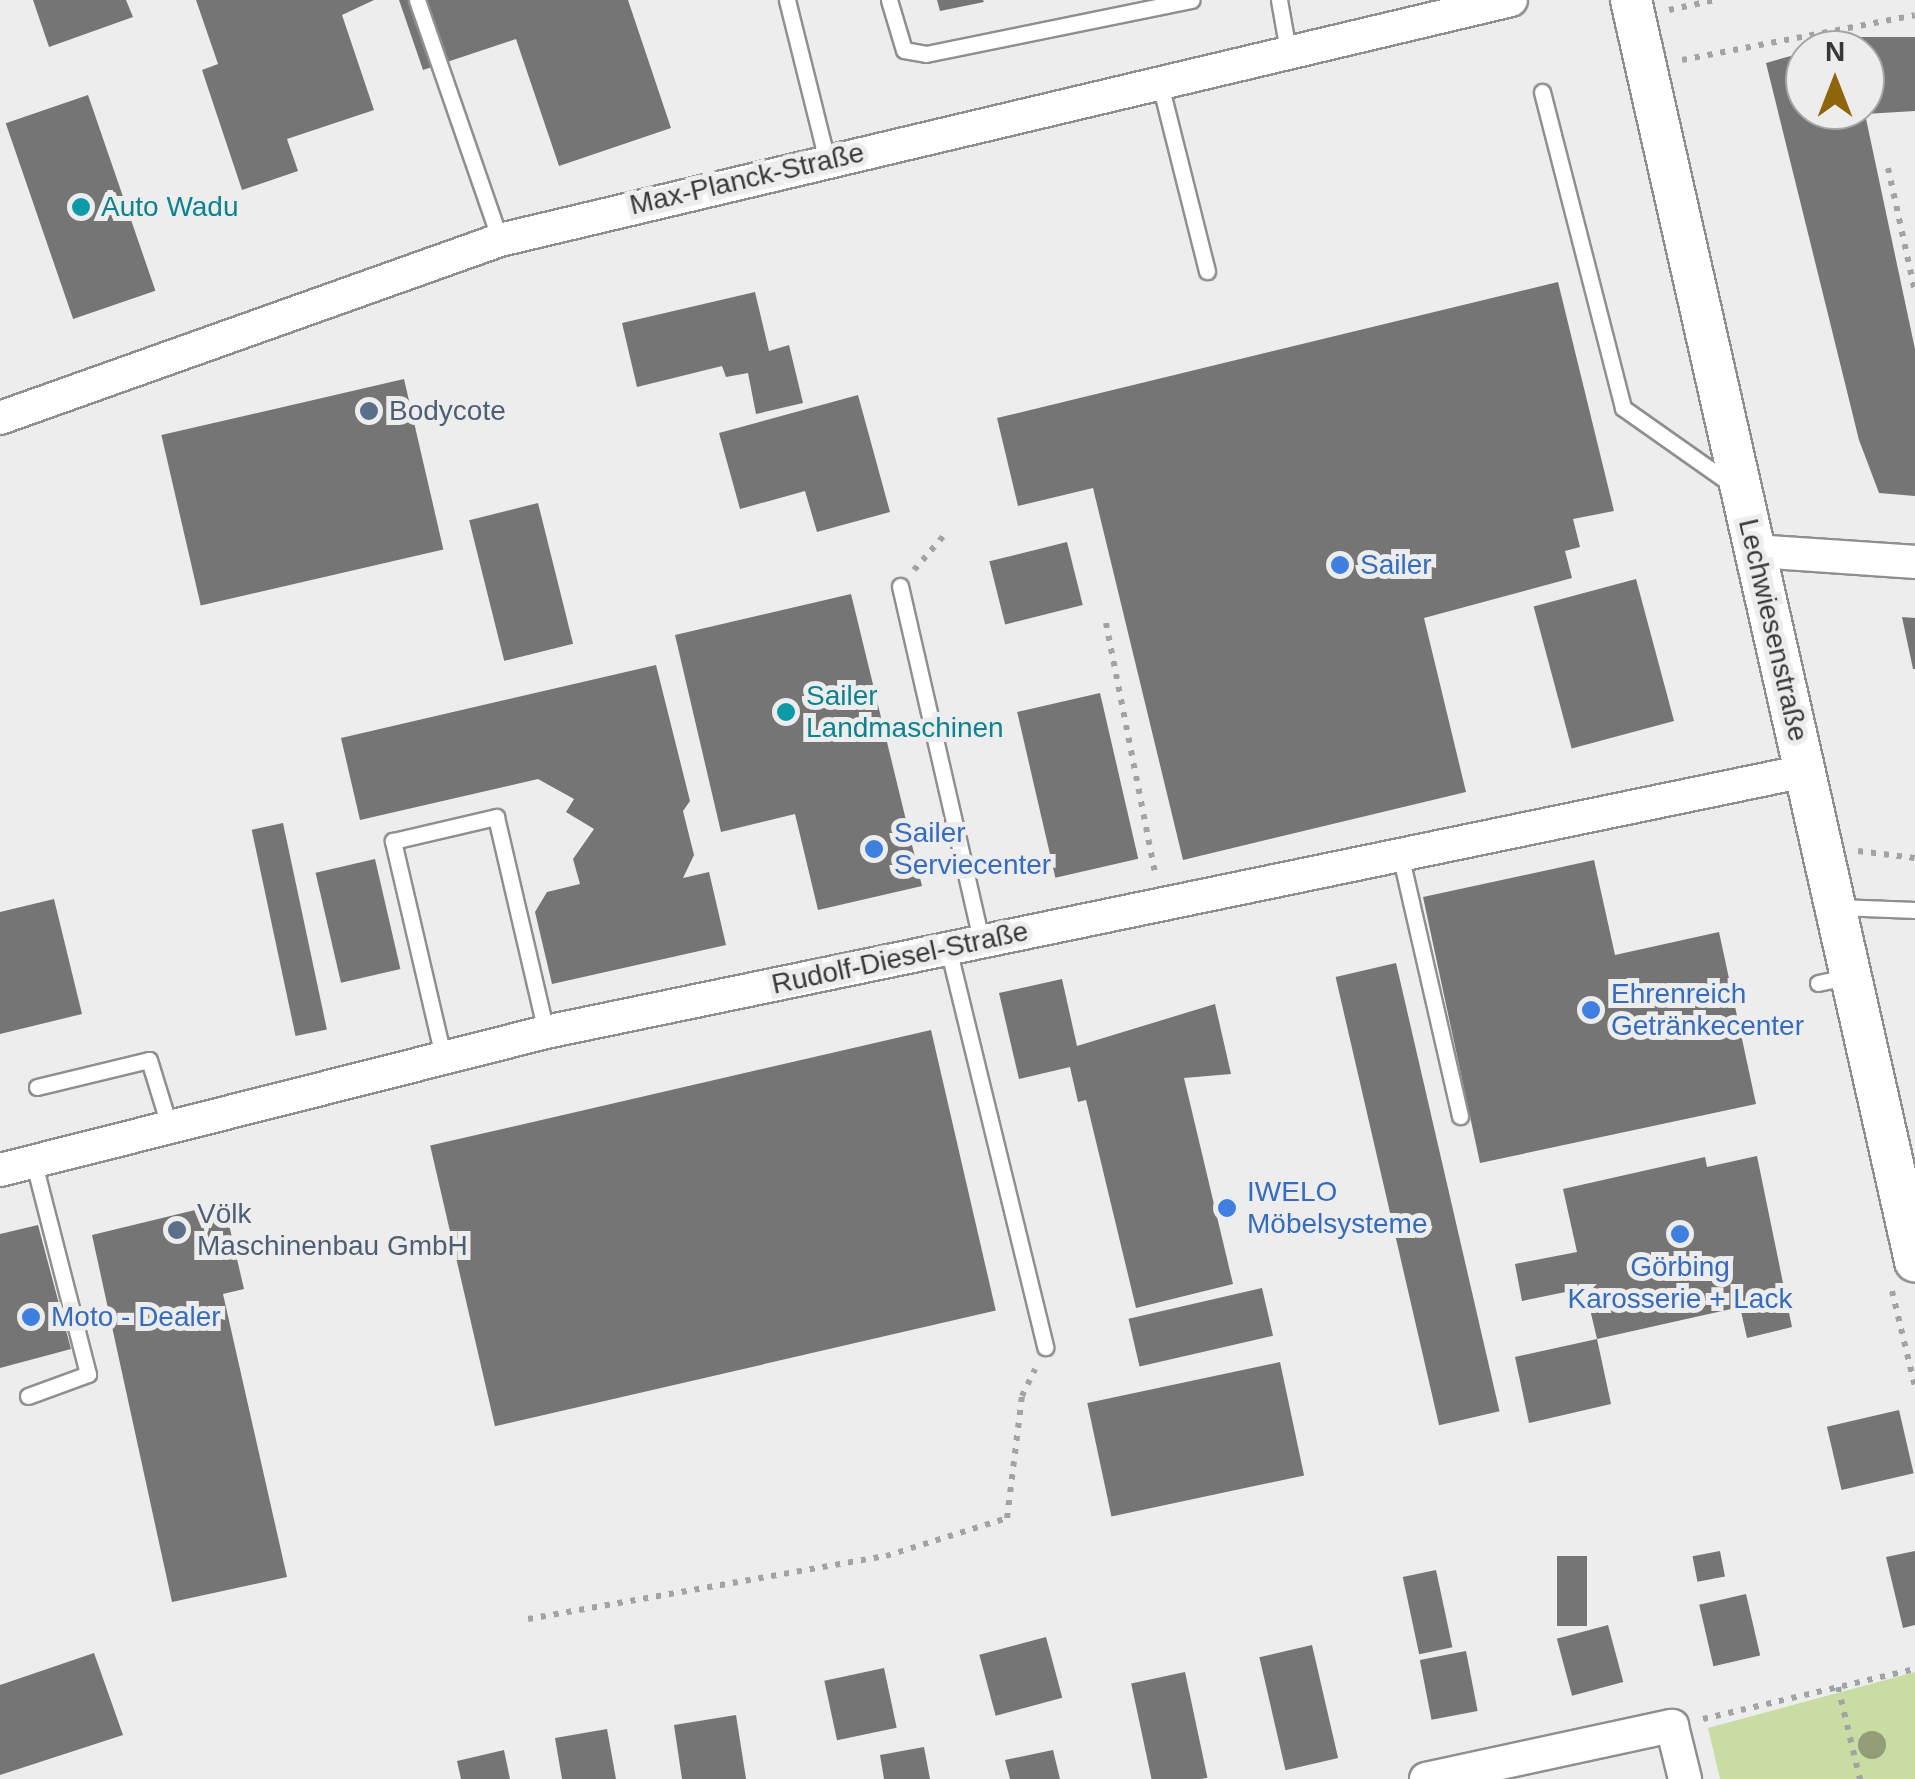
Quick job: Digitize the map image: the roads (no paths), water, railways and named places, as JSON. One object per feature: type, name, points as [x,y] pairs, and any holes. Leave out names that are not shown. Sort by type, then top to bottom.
[{"type":"street","name":"Max-Planck-Straße","points":[[0,418],[500,240],[827,160],[1290,56],[1511,0]]},
{"type":"street","name":"Lechwiesenstraße","points":[[1650,5],[1647,67],[1822,847],[1834,907],[1834,979],[1905,1178],[1915,1261]]},
{"type":"street","points":[[1755,550],[1915,562]]},
{"type":"street","name":"Rudolf-Diesel-Straße","points":[[0,1170],[546,1032],[1400,854],[1687,802],[1805,771]]},
{"type":"street","points":[[1426,1779],[1672,1726],[1685,1779]]},
{"type":"lane","points":[[418,0],[500,240]]},
{"type":"lane","points":[[787,0],[827,160]]},
{"type":"lane","points":[[889,0],[904,50],[926,54],[1192,0]]},
{"type":"lane","points":[[1278,0],[1290,56]]},
{"type":"lane","points":[[1160,84],[1207,270]]},
{"type":"lane","points":[[1542,92],[1623,408],[1741,491]]},
{"type":"lane","points":[[900,586],[982,940]]},
{"type":"lane","points":[[443,1056],[392,841],[496,818],[546,1032]]},
{"type":"lane","points":[[1400,854],[1460,1116]]},
{"type":"lane","points":[[1834,907],[1915,910]]},
{"type":"lane","points":[[948,948],[1045,1347]]},
{"type":"lane","points":[[37,1087],[149,1060],[168,1125]]},
{"type":"lane","points":[[28,1396],[88,1374],[33,1160]]},
{"type":"place","name":"Auto Wadu","points":[[81,207]]},
{"type":"place","name":"Bodycote","points":[[369,411]]},
{"type":"place","name":"Sailer","points":[[1340,565]]},
{"type":"place","name":"Sailer Landmaschinen","points":[[786,712]]},
{"type":"place","name":"Sailer Serviecenter","points":[[874,849]]},
{"type":"place","name":"Ehrenreich Getränkecenter","points":[[1591,1010]]},
{"type":"place","name":"IWELO Möbelsysteme","points":[[1227,1208]]},
{"type":"place","name":"Völk Maschinenbau GmbH","points":[[177,1230]]},
{"type":"place","name":"Görbing Karosserie + Lack","points":[[1680,1234]]},
{"type":"place","name":"Moto - Dealer","points":[[31,1317]]}]
